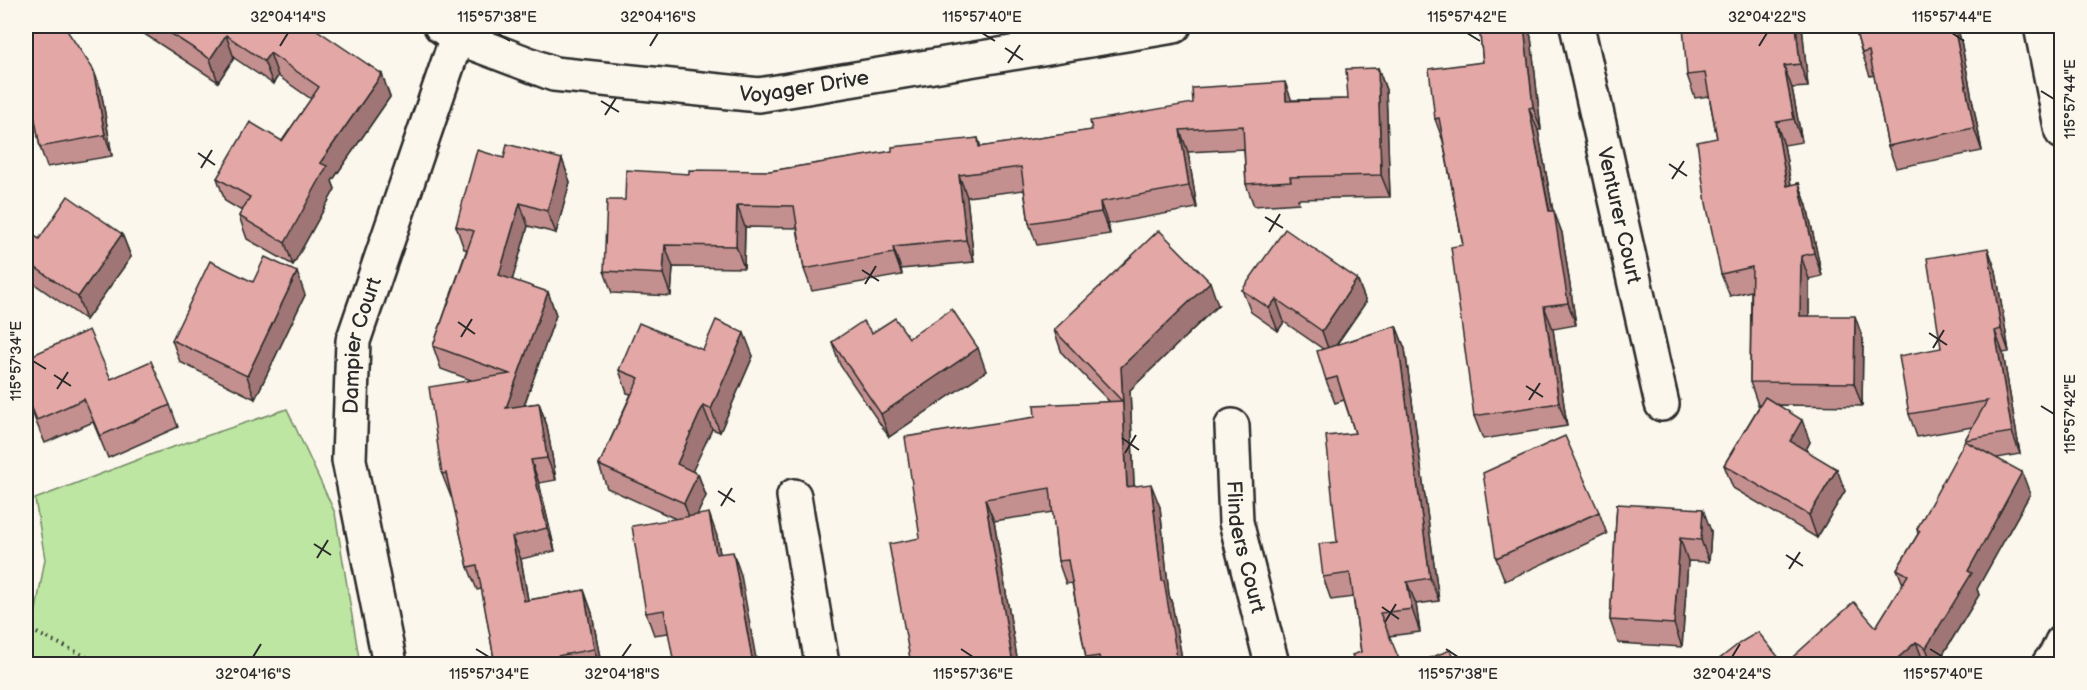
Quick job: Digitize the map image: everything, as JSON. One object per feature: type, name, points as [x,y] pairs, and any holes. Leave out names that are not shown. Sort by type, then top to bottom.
[{"type":"street","name":"Voyager Drive","points":[[449,32],[554,74],[759,95],[1174,26]]},
{"type":"street","name":"Venturer Court","points":[[1577,26],[1662,404]]},
{"type":"street","points":[[2041,26],[2061,132]]},
{"type":"street","name":"Dampier Court","points":[[390,664],[349,460],[353,341],[449,32]]},
{"type":"street","name":"Flinders Court","points":[[1232,426],[1236,522],[1272,664]]},
{"type":"street","points":[[794,496],[822,664]]},
{"type":"path","points":[[26,628],[102,664]]},
{"type":"green space","points":[[287,409],[335,513],[360,664],[26,664],[26,650],[29,650],[45,559],[35,499],[158,452]]},
{"type":"building","points":[[26,26],[64,26],[93,69],[105,135],[40,147],[28,81],[26,83]]},
{"type":"building","points":[[159,26],[311,26],[382,74],[320,163],[327,166],[285,243],[239,216],[250,197],[217,178],[250,122],[282,141],[319,87],[270,53],[264,61],[226,35],[210,59]]},
{"type":"building","points":[[1479,26],[1524,26],[1533,107],[1529,108],[1549,211],[1554,211],[1568,303],[1544,306],[1559,403],[1474,416],[1451,247],[1463,245],[1439,118],[1435,119],[1429,69],[1483,62]]},
{"type":"building","points":[[1683,26],[1796,26],[1800,64],[1784,66],[1794,119],[1776,122],[1787,186],[1799,183],[1814,253],[1801,256],[1800,316],[1855,316],[1854,383],[1750,382],[1752,267],[1721,274],[1706,203],[1697,142],[1717,138],[1705,73],[1687,75]]},
{"type":"building","points":[[1854,26],[1954,26],[1974,128],[1888,146],[1869,51],[1862,53]]},
{"type":"building","points":[[1378,68],[1381,175],[1290,177],[1291,181],[1246,184],[1243,126],[1180,130],[1189,186],[1100,202],[1101,212],[1029,223],[1021,167],[959,175],[966,240],[893,247],[894,253],[804,269],[794,206],[737,205],[736,246],[665,245],[663,274],[604,271],[607,200],[625,200],[626,170],[689,174],[689,170],[770,171],[892,151],[892,147],[978,138],[979,147],[1092,130],[1090,121],[1193,103],[1192,88],[1285,82],[1286,101],[1348,99],[1346,69]]},
{"type":"building","points":[[507,144],[562,159],[547,211],[520,203],[499,275],[548,292],[506,408],[539,403],[547,458],[531,460],[547,528],[512,537],[524,601],[584,590],[594,649],[557,656],[559,664],[495,664],[477,565],[468,567],[446,473],[442,474],[429,387],[510,374],[433,346],[474,231],[456,226],[477,150],[504,158]]},
{"type":"building","points":[[68,196],[122,234],[78,297],[26,261],[26,230],[39,239]]},
{"type":"building","points":[[1285,229],[1357,279],[1322,331],[1276,299],[1269,308],[1242,290]]},
{"type":"building","points":[[1159,230],[1210,282],[1121,367],[1127,487],[1151,484],[1162,581],[1164,581],[1178,664],[1101,664],[1099,656],[1086,658],[1068,560],[1058,561],[1050,488],[985,499],[1013,664],[911,664],[889,544],[920,538],[905,437],[1035,417],[1034,405],[1122,401],[1054,330]]},
{"type":"building","points":[[1988,248],[2001,329],[1995,331],[2012,432],[1965,440],[1987,401],[1909,414],[1899,356],[1941,348],[1927,258]]},
{"type":"building","points":[[265,257],[297,272],[247,376],[172,340],[210,261],[253,282]]},
{"type":"building","points":[[952,309],[978,348],[881,414],[832,342],[863,321],[872,333],[895,318],[909,338]]},
{"type":"building","points":[[716,320],[744,333],[711,409],[703,406],[677,464],[698,474],[684,503],[599,465],[639,378],[619,370],[639,323],[703,350]]},
{"type":"building","points":[[1396,326],[1430,578],[1407,582],[1412,609],[1380,613],[1401,664],[1356,664],[1352,655],[1361,652],[1350,573],[1323,577],[1319,544],[1337,542],[1326,436],[1355,433],[1337,377],[1326,380],[1317,351]]},
{"type":"building","points":[[89,330],[111,379],[151,361],[170,405],[100,436],[84,399],[37,420],[26,394],[26,358]]},
{"type":"building","points":[[1765,397],[1802,420],[1790,441],[1837,469],[1809,515],[1724,465]]},
{"type":"building","points":[[1565,436],[1599,512],[1496,558],[1483,473]]},
{"type":"building","points":[[1965,441],[2022,472],[1968,571],[1972,573],[1926,648],[1916,642],[1891,664],[1785,664],[1854,602],[1876,627],[1908,575],[1897,569],[1920,531],[1917,529]]},
{"type":"building","points":[[1617,504],[1703,509],[1701,540],[1680,538],[1674,624],[1610,620]]},
{"type":"building","points":[[709,513],[716,554],[733,552],[753,664],[674,664],[664,610],[646,613],[632,526]]},
{"type":"building","points":[[1758,632],[1784,664],[1713,664],[1741,642]]},
{"type":"building","points":[[1450,650],[1456,664],[1415,664]]}]
